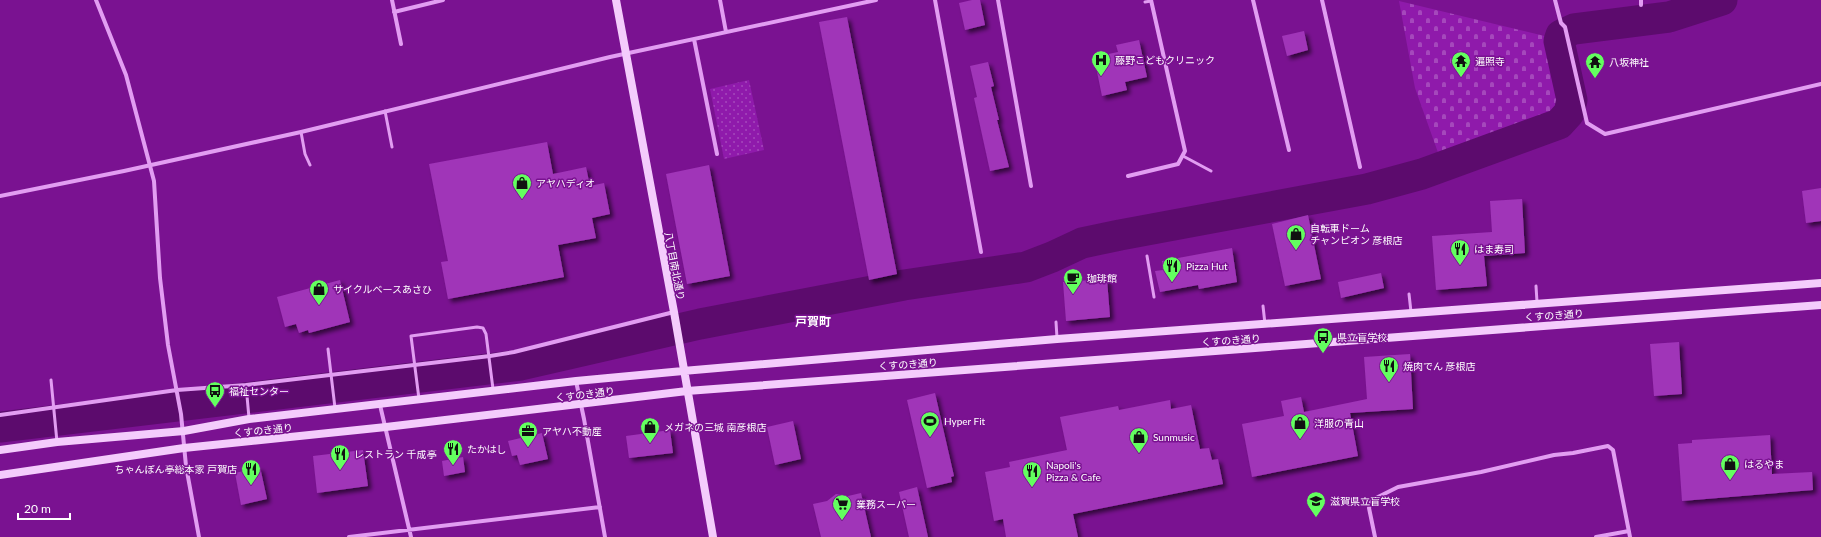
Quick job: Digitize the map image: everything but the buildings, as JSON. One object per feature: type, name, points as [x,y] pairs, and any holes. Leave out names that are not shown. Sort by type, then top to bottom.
[{"type":"main road","name":"八丁目南北通り","points":[[616,0],[674,312],[713,537]]},
{"type":"main road","name":"くすのき通り","points":[[0,450],[57,442],[184,431],[249,419],[683,370],[1057,339],[1821,284]]},
{"type":"main road","name":"くすのき通り","points":[[0,475],[184,448],[386,427],[687,391],[1821,305]]},
{"type":"street","points":[[96,0],[126,74],[154,181],[160,278],[168,345],[184,431],[184,448],[199,537]]},
{"type":"street","points":[[392,0],[401,44]]},
{"type":"street","points":[[394,12],[443,0]]},
{"type":"street","points":[[720,0],[726,32]]},
{"type":"street","points":[[0,196],[301,132],[626,54],[876,0]]},
{"type":"street","points":[[935,0],[981,252]]},
{"type":"street","points":[[998,0],[1031,186]]},
{"type":"street","points":[[1128,176],[1178,164],[1185,151],[1151,0]]},
{"type":"street","points":[[1254,0],[1289,150]]},
{"type":"street","points":[[1322,0],[1360,167]]},
{"type":"street","points":[[1555,0],[1561,23],[1565,27],[1587,123],[1605,134],[1821,84]]},
{"type":"street","points":[[694,39],[717,154]]},
{"type":"street","points":[[0,415],[54,411],[177,390],[331,378],[415,364],[490,356],[514,352],[674,312]]},
{"type":"street","points":[[576,381],[605,537]]},
{"type":"street","points":[[380,404],[411,537]]},
{"type":"street","points":[[1374,537],[1369,508],[1372,500],[1398,487],[1481,472],[1554,455],[1608,446],[1613,450],[1630,537]]},
{"type":"street","points":[[349,537],[600,507]]},
{"type":"street","points":[[1596,537],[1628,531]]},
{"type":"lane","points":[[1145,2],[1151,0]]},
{"type":"lane","points":[[385,111],[392,147]]},
{"type":"lane","points":[[301,132],[305,154],[310,165]]},
{"type":"lane","points":[[1183,156],[1211,171]]},
{"type":"lane","points":[[1148,256],[1154,297]]},
{"type":"lane","points":[[1536,286],[1537,305]]},
{"type":"lane","points":[[1409,294],[1411,313]]},
{"type":"lane","points":[[1263,306],[1265,324]]},
{"type":"lane","points":[[1056,322],[1057,339]]},
{"type":"lane","points":[[419,400],[411,336],[432,332],[477,327],[483,328],[486,334],[490,356],[493,391]]},
{"type":"lane","points":[[328,349],[335,409]]},
{"type":"lane","points":[[51,380],[57,442]]},
{"type":"lane","points":[[246,385],[249,419]]},
{"type":"green space","points":[[1399,1],[1557,39],[1551,47],[1568,103],[1564,111],[1559,117],[1441,161],[1415,88]]},
{"type":"green space","points":[[749,80],[764,150],[724,159],[710,89]]},
{"type":"waterway","points":[[0,427],[521,365],[700,324],[904,285],[1026,267],[1082,243],[1367,189],[1422,174],[1559,124],[1569,113],[1572,100],[1559,41],[1561,35],[1574,29],[1669,17],[1722,0]]},
{"type":"place","name":"藤野こどもクリニック","points":[[1101,77]]},
{"type":"place","name":"遍照寺","points":[[1461,78]]},
{"type":"place","name":"八坂神社","points":[[1595,79]]},
{"type":"place","name":"アヤハディオ","points":[[522,200]]},
{"type":"place","name":"自転車ドーム チャンピオン 彦根店","points":[[1296,251]]},
{"type":"place","name":"はま寿司","points":[[1460,266]]},
{"type":"place","name":"Pizza Hut","points":[[1172,283]]},
{"type":"place","name":"珈琲館","points":[[1073,295]]},
{"type":"place","name":"サイクルベースあさひ","points":[[319,306]]},
{"type":"place","name":"県立盲学校","points":[[1323,354]]},
{"type":"place","name":"焼肉でん 彦根店","points":[[1389,383]]},
{"type":"place","name":"福祉センター","points":[[215,408]]},
{"type":"place","name":"Hyper Fit","points":[[930,438]]},
{"type":"place","name":"洋服の青山","points":[[1300,440]]},
{"type":"place","name":"メガネの三城 南彦根店","points":[[650,444]]},
{"type":"place","name":"アヤハ不動産","points":[[528,448]]},
{"type":"place","name":"Sunmusic","points":[[1139,454]]},
{"type":"place","name":"たかはし","points":[[453,466]]},
{"type":"place","name":"レストラン 千成亭","points":[[340,471]]},
{"type":"place","name":"はるやま","points":[[1730,481]]},
{"type":"place","name":"ちゃんぽん亭総本家 戸賀店","points":[[251,486]]},
{"type":"place","name":"Napoli's Pizza & Cafe","points":[[1032,488]]},
{"type":"place","name":"滋賀県立盲学校","points":[[1316,518]]},
{"type":"place","name":"業務スーパー","points":[[842,521]]},
{"type":"district","name":"戸賀町","points":[[813,322]]}]
